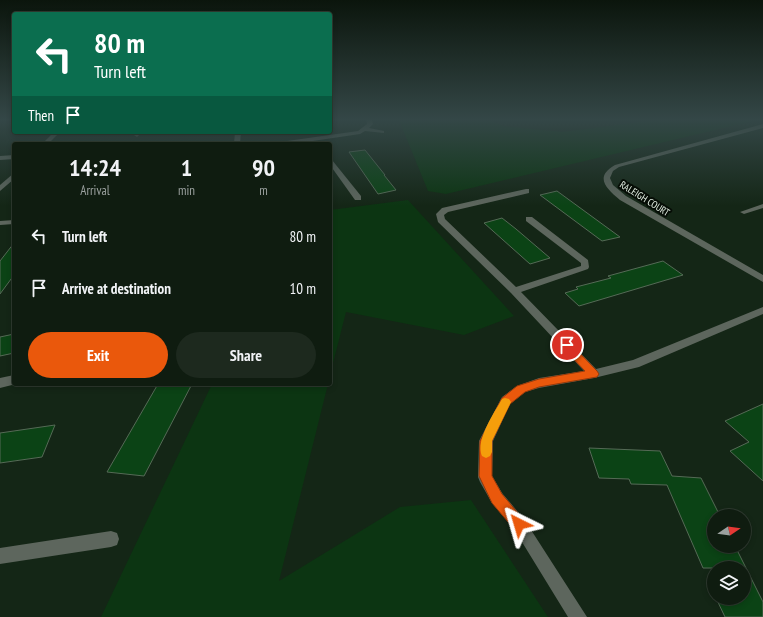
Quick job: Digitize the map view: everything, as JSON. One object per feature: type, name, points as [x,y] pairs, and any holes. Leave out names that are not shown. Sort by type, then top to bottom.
[{"type":"street","name":"RALEIGH COURT","points":[[680,149],[617,166],[608,171],[606,176],[607,181],[611,188],[623,198],[763,279]]},
{"type":"street","points":[[0,158],[12,157]]},
{"type":"street","points":[[332,164],[358,198]]},
{"type":"street","points":[[0,189],[11,181]]},
{"type":"street","points":[[526,192],[445,210],[440,214],[440,217],[441,220],[514,291],[594,374]]},
{"type":"street","points":[[744,212],[763,206]]},
{"type":"street","points":[[514,291],[585,268],[585,262],[529,219]]},
{"type":"street","points":[[0,223],[12,222]]},
{"type":"street","points":[[578,617],[519,524],[497,498],[485,476],[486,441],[506,401],[521,389],[539,383],[594,374],[635,364],[763,310]]},
{"type":"street","points":[[0,383],[12,380]]},
{"type":"street","points":[[0,556],[111,539]]},
{"type":"green space","points":[[411,149],[636,149],[446,194],[428,191]]},
{"type":"green space","points":[[408,200],[514,316],[464,335],[346,312],[332,367],[332,210]]},
{"type":"green space","points":[[211,386],[328,386],[279,581],[400,507],[471,500],[548,617],[101,617]]},
{"type":"building","points":[[365,150],[396,190],[378,194],[349,152]]},
{"type":"building","points":[[557,191],[620,237],[602,241],[540,195]]},
{"type":"building","points":[[502,218],[550,258],[530,264],[484,223]]},
{"type":"building","points":[[12,246],[12,278],[0,294],[0,261]]},
{"type":"building","points":[[663,261],[683,275],[579,306],[565,293],[578,289],[576,287],[611,278],[608,276]]},
{"type":"building","points":[[12,334],[12,353],[0,356],[0,337]]},
{"type":"building","points":[[157,386],[191,386],[144,476],[107,472]]},
{"type":"building","points":[[763,404],[763,481],[730,451],[749,442],[725,421]]},
{"type":"building","points":[[55,425],[42,457],[0,463],[0,433]]},
{"type":"building","points":[[589,448],[660,451],[672,476],[701,478],[716,509],[707,509],[707,553],[738,553],[742,561],[707,561],[707,568],[703,568],[667,485],[631,484],[629,479],[599,478]]},
{"type":"building","points":[[751,578],[763,602],[763,617],[725,617],[719,605],[751,605]]},
{"type":"slow traffic","points":[[486,452],[486,441],[505,402]]},
{"type":"route","points":[[519,524],[497,498],[485,476],[486,441],[506,401],[521,389],[539,383],[594,374],[567,345]]}]
